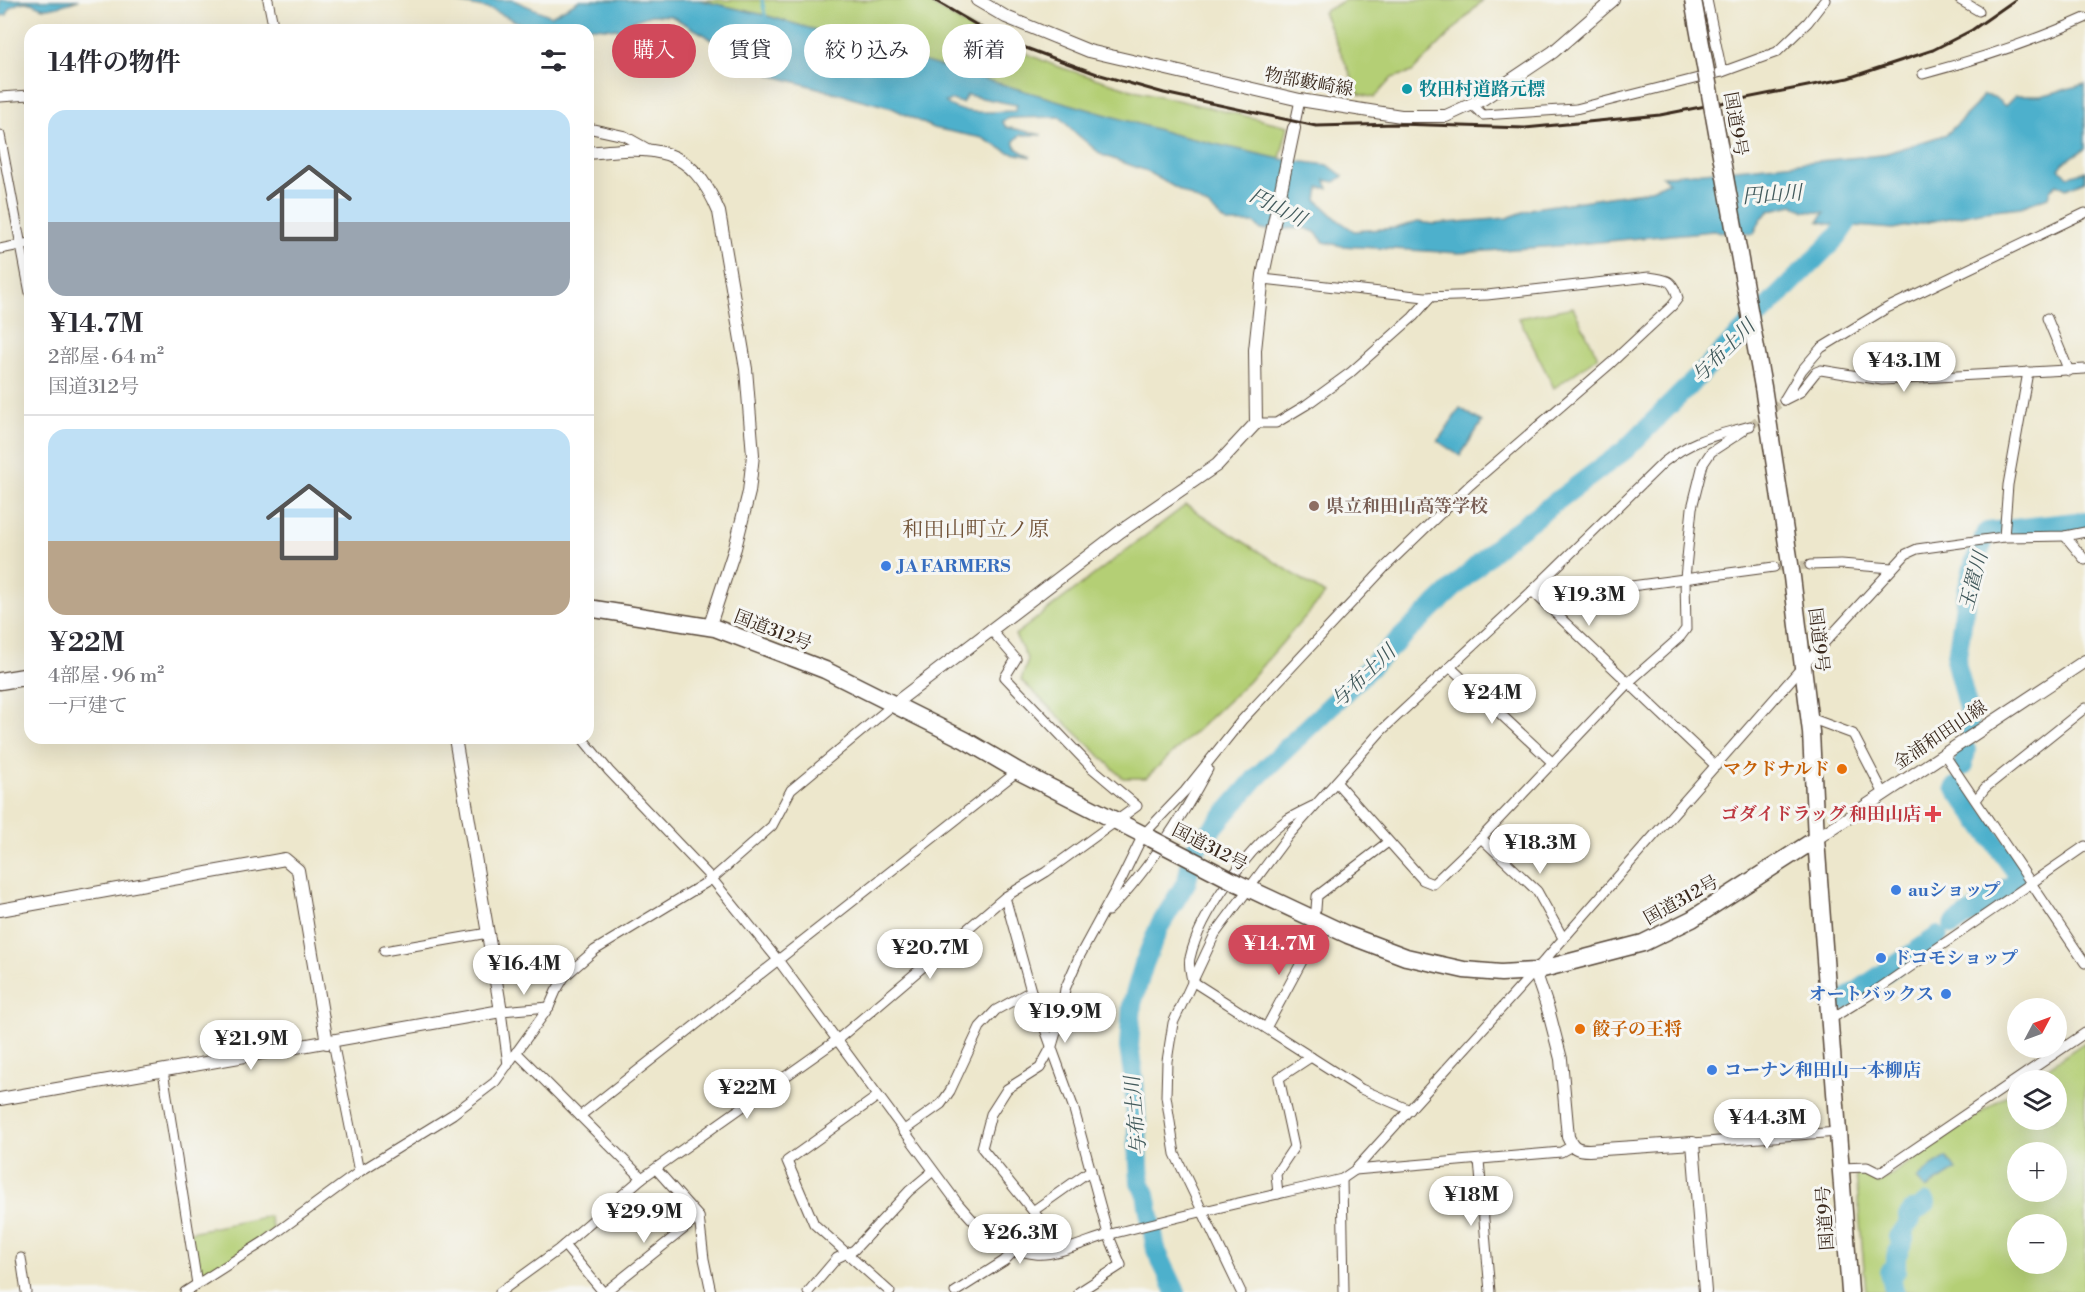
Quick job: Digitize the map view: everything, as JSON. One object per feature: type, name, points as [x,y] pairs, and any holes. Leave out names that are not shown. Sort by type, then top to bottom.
[{"type":"highway","name":"国道9号","points":[[1693,0],[1763,387],[1810,718],[1816,839],[1850,1292]]},
{"type":"highway","name":"国道312号","points":[[594,609],[709,627],[825,670],[965,740],[1018,771],[1244,886],[1348,935],[1406,957],[1464,970],[1501,974],[1535,971],[1642,943],[1692,919],[1816,839]]},
{"type":"highway","points":[[0,681],[24,677]]},
{"type":"street","points":[[268,0],[273,24]]},
{"type":"street","name":"物部藪崎線","points":[[977,0],[1006,17],[1089,51],[1300,100],[1401,116],[1446,116],[1472,105],[1553,52],[1613,0]]},
{"type":"street","points":[[1707,0],[1722,72]]},
{"type":"street","points":[[1472,105],[1483,115],[1576,109],[1692,81],[1777,52],[1808,22],[1825,0]]},
{"type":"street","points":[[1960,0],[1979,11]]},
{"type":"street","points":[[1923,74],[1986,57],[2050,34],[2085,18]]},
{"type":"street","points":[[0,97],[24,95]]},
{"type":"street","points":[[185,1292],[265,1240],[359,1172],[453,1114],[495,1082],[549,1007],[565,976],[595,950],[712,879],[772,826],[791,790],[894,704],[1121,531],[1217,465],[1256,423],[1256,350],[1263,277],[1300,100]]},
{"type":"street","points":[[594,129],[625,136],[652,150],[685,162],[699,174],[710,190],[719,212],[749,396],[753,455],[749,492],[735,548],[709,627]]},
{"type":"street","points":[[0,135],[24,236]]},
{"type":"street","points":[[594,152],[622,149],[652,150]]},
{"type":"street","points":[[2085,213],[1887,308],[1821,348],[1802,370],[1784,400],[1800,392],[1816,372],[1821,370],[1882,380],[2085,369]]},
{"type":"street","points":[[0,249],[24,244]]},
{"type":"street","points":[[1057,1251],[1045,1226],[982,1148],[991,1114],[1007,1089],[1040,1068],[1052,1046],[1065,989],[1079,957],[1148,837],[1242,720],[1386,566],[1470,485],[1611,363],[1678,298],[1675,286],[1669,280],[1649,277],[1487,295],[1431,297],[1263,277]]},
{"type":"street","points":[[1256,423],[1276,423],[1306,405],[1350,373],[1413,317],[1431,297]]},
{"type":"street","points":[[2047,318],[2069,370]]},
{"type":"street","points":[[2004,537],[2008,485],[2028,372]]},
{"type":"street","points":[[1241,1292],[1200,1212],[1175,1154],[1166,1096],[1167,1061],[1173,1023],[1215,934],[1244,886],[1381,731],[1532,591],[1664,462],[1680,449],[1696,441],[1750,426],[1711,452],[1702,464],[1692,508],[1685,578],[1686,629],[1629,682],[1481,838],[1433,884],[1422,880],[1336,782]]},
{"type":"street","points":[[587,744],[609,771],[712,879],[778,960],[956,1201],[995,1241],[1008,1248],[1039,1255],[1108,1234],[1342,1179],[1355,1170],[1410,1110],[1803,666],[1906,555],[1917,549],[2004,537],[2065,536],[2085,532]]},
{"type":"street","points":[[2065,536],[2085,560]]},
{"type":"street","points":[[1810,565],[1841,564],[1892,568]]},
{"type":"street","points":[[1532,591],[1609,589],[1774,567]]},
{"type":"street","points":[[1532,591],[1716,766]]},
{"type":"street","points":[[500,1292],[564,1245],[642,1178],[837,1040],[1005,897],[1046,872],[1137,806],[1092,768],[1005,677],[1016,659],[991,630]]},
{"type":"street","name":"金浦和田山線","points":[[1816,839],[2085,662]]},
{"type":"street","points":[[1450,667],[1553,763]]},
{"type":"street","points":[[1976,800],[1985,788],[2085,708]]},
{"type":"street","points":[[1810,718],[1853,734],[1884,794]]},
{"type":"street","points":[[457,744],[508,1065]]},
{"type":"street","points":[[1100,918],[1124,896],[1186,810],[1220,748]]},
{"type":"street","points":[[1944,754],[2085,963]]},
{"type":"street","points":[[580,1116],[1018,771]]},
{"type":"street","points":[[1318,804],[1288,820],[1267,838],[1237,870],[1198,935],[1189,960],[1192,981],[1361,1089],[1410,1110]]},
{"type":"street","points":[[1481,838],[1537,891],[1563,938]]},
{"type":"street","points":[[1316,909],[1317,896],[1388,842]]},
{"type":"street","points":[[1829,1020],[2085,846]]},
{"type":"street","points":[[0,910],[285,859],[298,870],[330,1042],[359,1172]]},
{"type":"street","points":[[1005,897],[1031,991],[1073,1106],[1108,1234],[1121,1265],[1079,1292]]},
{"type":"street","points":[[1266,1028],[1315,938],[1316,932]]},
{"type":"street","points":[[384,951],[488,933]]},
{"type":"street","points":[[1535,971],[1561,1059],[1568,1137],[1572,1146],[1579,1150],[1838,1132]]},
{"type":"street","points":[[903,1131],[941,1104],[955,1082],[980,1027],[996,1010],[1031,991]]},
{"type":"street","points":[[0,1099],[501,1011],[549,1007]]},
{"type":"street","points":[[1841,1168],[1867,1167],[1879,1173],[2085,1033]]},
{"type":"street","points":[[516,1052],[642,1178]]},
{"type":"street","points":[[1278,1194],[1276,1174],[1293,1147],[1279,1078],[1311,1057]]},
{"type":"street","points":[[163,1071],[197,1284]]},
{"type":"street","points":[[878,1096],[787,1161],[814,1224],[890,1292]]},
{"type":"street","points":[[1693,1143],[1705,1292]]},
{"type":"street","points":[[1355,1170],[1561,1152],[1572,1146]]},
{"type":"street","points":[[1479,1160],[1490,1292]]},
{"type":"street","points":[[656,1169],[699,1217],[711,1292]]},
{"type":"street","points":[[1032,1211],[1091,1170]]},
{"type":"street","points":[[808,1292],[837,1258],[854,1250],[909,1191],[933,1171]]},
{"type":"street","points":[[1342,1179],[1344,1292]]},
{"type":"street","points":[[564,1245],[604,1292],[699,1217]]},
{"type":"street","points":[[955,1292],[1004,1261],[1015,1250]]},
{"type":"street","points":[[21,1258],[26,1292]]},
{"type":"green space","points":[[699,0],[924,0],[964,24],[942,24],[942,67],[930,63],[930,24],[804,24],[804,27]]},
{"type":"green space","points":[[1345,0],[1483,0],[1412,72],[1392,78],[1374,98],[1359,94],[1323,12]]},
{"type":"green space","points":[[1026,53],[1056,66],[1130,89],[1288,126],[1280,159],[1176,135],[980,78],[1026,78]]},
{"type":"green space","points":[[1573,307],[1598,357],[1554,388],[1519,318]]},
{"type":"green space","points":[[1186,505],[1325,594],[1248,682],[1146,778],[1123,778],[1021,680],[1028,660],[1015,635]]},
{"type":"green space","points":[[2085,1042],[2085,1292],[1866,1292],[1856,1174],[1869,1173],[1878,1184],[2007,1095],[2007,1130],[2067,1130],[2067,1070],[2044,1070],[2061,1058],[2067,1058],[2067,1054]]},
{"type":"green space","points":[[269,1216],[273,1229],[197,1284],[190,1232]]},
{"type":"water","points":[[0,0],[79,0],[45,8],[27,2],[20,3],[10,8],[7,15],[0,16]]},
{"type":"water","name":"円山川","points":[[445,0],[513,0],[551,16],[580,0],[699,0],[764,15],[804,27],[804,78],[930,78],[930,63],[942,67],[942,78],[980,78],[1176,135],[1280,159],[1328,165],[1343,176],[1335,182],[1325,180],[1329,188],[1319,188],[1317,200],[1338,220],[1354,231],[1396,228],[1418,222],[1434,224],[1507,218],[1534,208],[1643,192],[1669,182],[1662,176],[1881,155],[1947,134],[1983,95],[1994,97],[2005,106],[2015,96],[2041,96],[2085,84],[2085,149],[2065,161],[2059,169],[2069,176],[2085,171],[2085,181],[2066,189],[2057,184],[2050,190],[2048,197],[2021,207],[1985,211],[1893,229],[1829,224],[1818,221],[1825,213],[1805,211],[1793,205],[1771,210],[1761,219],[1754,234],[1713,231],[1459,253],[1342,246],[1324,242],[1315,232],[1305,228],[1261,230],[1255,223],[1227,223],[1208,206],[1144,170],[1102,155],[1060,117],[1010,118],[1002,121],[1006,127],[1042,135],[1021,135],[1014,141],[1017,149],[1031,157],[1008,152],[982,138],[933,128],[892,108],[781,78],[792,78],[792,24],[708,24],[708,37],[696,30],[696,24],[685,24],[671,16],[651,15],[629,22],[634,24],[612,24],[612,29],[594,27],[594,24],[521,24],[493,10]],"holes":[[[967,95],[1017,105],[1015,111],[960,110],[945,102],[952,100],[962,103]]]},
{"type":"water","points":[[1460,408],[1482,422],[1460,456],[1438,441]]},
{"type":"water","points":[[1947,1157],[1956,1170],[1926,1189],[1917,1179]]},
{"type":"waterway","points":[[762,0],[766,19]]},
{"type":"waterway","name":"与布土川","points":[[1176,1292],[1156,1250],[1146,1194],[1140,1182],[1134,1081],[1129,1047],[1132,1004],[1144,964],[1159,927],[1187,881],[1193,851],[1256,778],[1502,542],[1625,450],[1837,237],[1859,204]]},
{"type":"waterway","name":"玉置川","points":[[1969,727],[1968,709],[1956,663],[1967,591],[1974,564],[1987,532],[2085,521]]},
{"type":"waterway","name":"玉置川","points":[[1963,766],[1966,750]]},
{"type":"waterway","name":"玉置川","points":[[1953,925],[2021,879],[1955,787]]},
{"type":"waterway","name":"玉置川","points":[[1843,1001],[1938,936]]},
{"type":"waterway","points":[[1894,1291],[1890,1272],[1896,1271],[1896,1257],[1904,1238],[1899,1237],[1911,1220],[1908,1217],[1913,1210],[1916,1211],[1926,1203]]},
{"type":"tunnel","points":[[1750,426],[1784,400]]},
{"type":"tunnel","points":[[1774,567],[1810,565]]},
{"type":"railway","points":[[934,0],[992,34],[1097,74],[1164,93],[1316,126],[1397,124],[1525,128],[1660,115],[1848,78],[1933,50],[1972,30],[2015,0]]},
{"type":"place","name":"牧田村道路元標","points":[[1407,89]]},
{"type":"place","name":"県立和田山高等学校","points":[[1314,506]]},
{"type":"place","name":"JA FARMERS","points":[[886,566]]},
{"type":"place","name":"マクドナルド","points":[[1842,769]]},
{"type":"place","name":"ゴダイドラッグ 和田山店","points":[[1933,814]]},
{"type":"place","name":"auショップ","points":[[1896,890]]},
{"type":"place","name":"ドコモショップ","points":[[1881,958]]},
{"type":"place","name":"オートバックス","points":[[1946,994]]},
{"type":"place","name":"餃子の王将","points":[[1580,1029]]},
{"type":"place","name":"コーナン和田山一本柳店","points":[[1712,1070]]},
{"type":"district","name":"和田山町立ノ原","points":[[976,529]]}]
